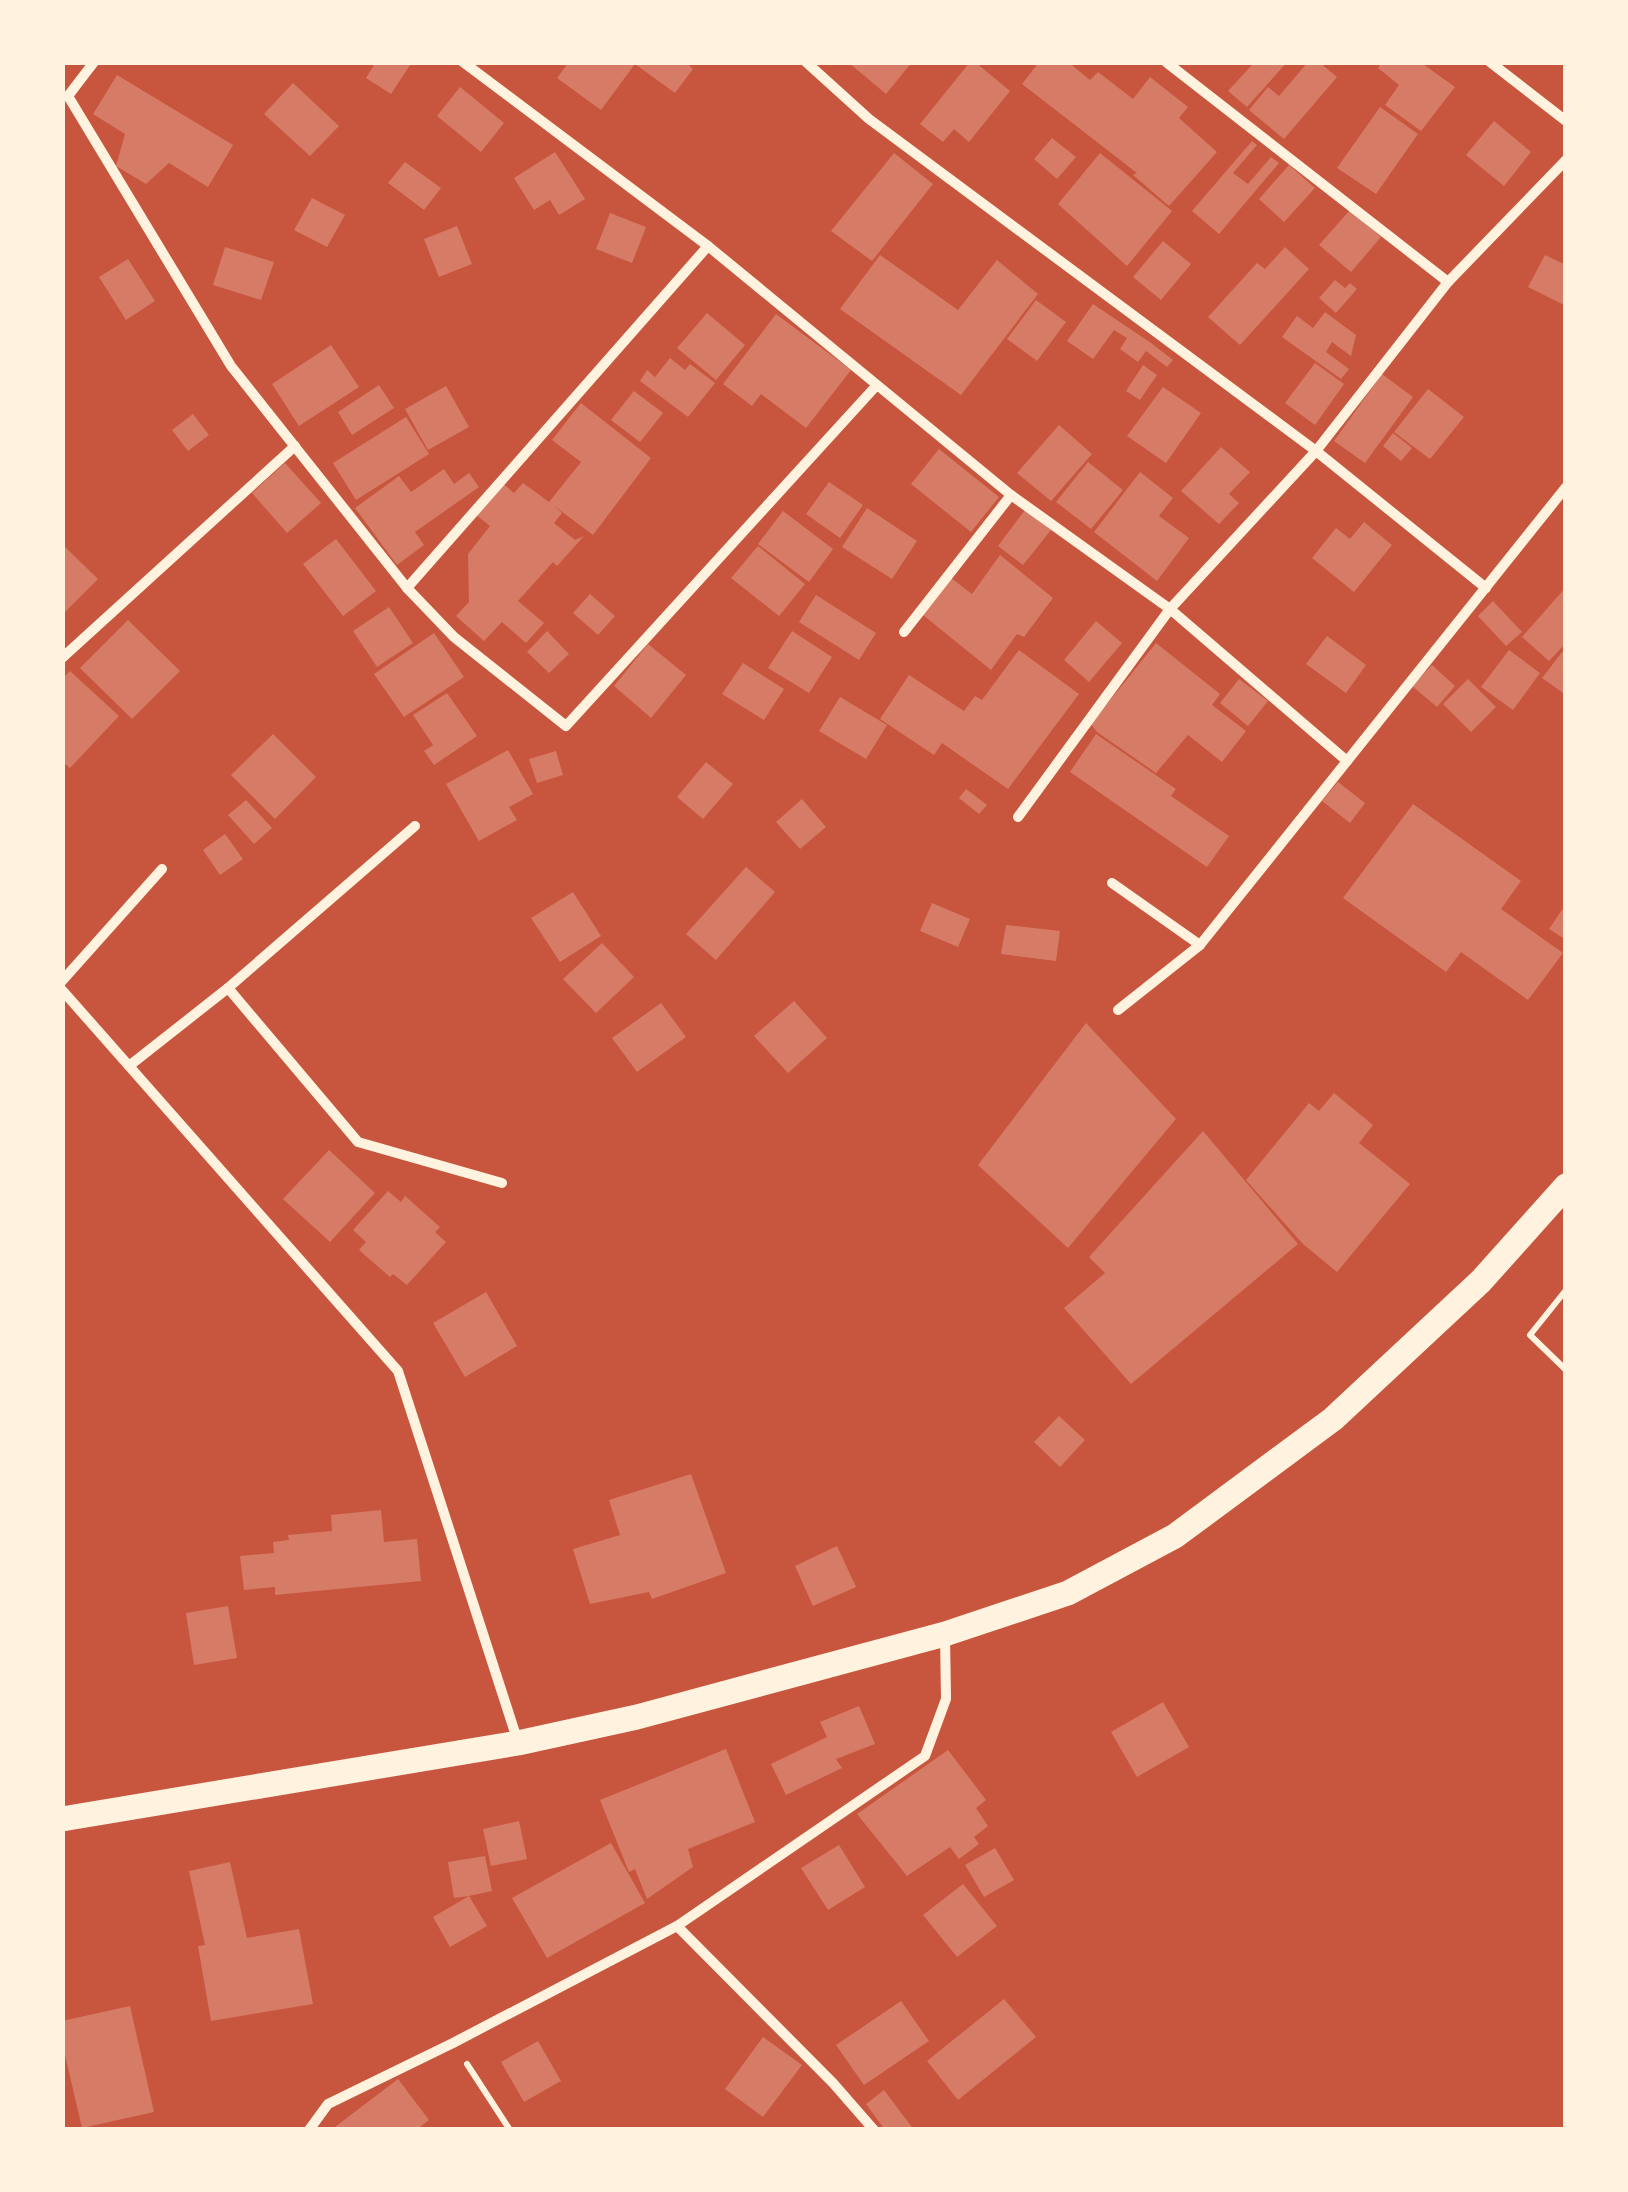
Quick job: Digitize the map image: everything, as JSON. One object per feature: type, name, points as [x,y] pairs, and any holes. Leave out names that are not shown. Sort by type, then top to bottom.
[{"type":"main road","points":[[62,1819],[518,1743],[637,1718],[945,1634],[1068,1594],[1175,1536],[1333,1419],[1482,1282],[1566,1186]]},
{"type":"street","points":[[94,62],[68,96],[231,366],[407,588],[454,637],[566,726],[876,386]]},
{"type":"street","points":[[463,62],[708,246],[1011,495],[1170,609],[1347,761]]},
{"type":"street","points":[[806,62],[870,119],[1316,451],[1486,588]]},
{"type":"street","points":[[1166,62],[1448,282]]},
{"type":"street","points":[[1490,62],[1566,121]]},
{"type":"street","points":[[1018,817],[1170,609],[1316,451],[1448,282],[1566,160]]},
{"type":"street","points":[[407,588],[708,246]]},
{"type":"street","points":[[62,658],[295,446]]},
{"type":"street","points":[[1118,1010],[1200,944],[1566,487]]},
{"type":"street","points":[[904,632],[1011,495]]},
{"type":"street","points":[[130,1066],[228,988],[415,826]]},
{"type":"street","points":[[62,981],[162,869]]},
{"type":"street","points":[[1112,883],[1200,944]]},
{"type":"street","points":[[228,988],[358,1142],[502,1183]]},
{"type":"street","points":[[62,990],[398,1371],[518,1743]]},
{"type":"street","points":[[309,2130],[328,2104],[453,2044],[677,1926],[924,1756],[946,1699],[945,1634]]},
{"type":"street","points":[[677,1926],[874,2130]]},
{"type":"path","points":[[1566,1290],[1530,1334],[1566,1370]]},
{"type":"path","points":[[453,2044],[510,2130]]},
{"type":"building","points":[[376,62],[412,62],[391,94],[366,78]]},
{"type":"building","points":[[569,62],[685,62],[693,69],[675,93],[635,64],[601,110],[557,78]]},
{"type":"building","points":[[848,62],[912,62],[886,94]]},
{"type":"building","points":[[970,62],[1010,91],[969,142],[954,129],[943,142],[920,124]]},
{"type":"building","points":[[1039,62],[1068,62],[1090,80],[1098,72],[1133,99],[1150,77],[1188,107],[1179,118],[1217,152],[1169,206],[1133,175],[1137,173],[1022,84]]},
{"type":"building","points":[[1250,62],[1287,62],[1247,107],[1228,91],[1252,65]]},
{"type":"building","points":[[1308,62],[1319,62],[1337,77],[1284,139],[1249,110],[1268,87],[1279,96]]},
{"type":"building","points":[[1382,62],[1420,62],[1455,87],[1421,131],[1385,105],[1399,85],[1378,68]]},
{"type":"building","points":[[117,75],[233,145],[208,187],[169,163],[146,184],[116,166],[125,134],[93,114]]},
{"type":"building","points":[[293,83],[339,126],[310,156],[264,114]]},
{"type":"building","points":[[460,87],[504,123],[481,152],[437,116]]},
{"type":"building","points":[[1380,107],[1418,134],[1376,194],[1337,168]]},
{"type":"building","points":[[1494,121],[1531,152],[1504,186],[1466,155]]},
{"type":"building","points":[[1052,138],[1076,157],[1057,179],[1034,159]]},
{"type":"building","points":[[1252,141],[1257,145],[1233,173],[1248,184],[1271,157],[1279,163],[1219,234],[1192,211]]},
{"type":"building","points":[[555,152],[585,199],[559,215],[550,200],[534,210],[514,178]]},
{"type":"building","points":[[894,153],[933,184],[872,261],[831,231]]},
{"type":"building","points":[[1100,153],[1172,211],[1127,266],[1058,204]]},
{"type":"building","points":[[405,162],[441,188],[424,210],[388,183]]},
{"type":"building","points":[[1289,165],[1315,188],[1284,222],[1259,199]]},
{"type":"building","points":[[312,198],[345,215],[327,247],[294,230]]},
{"type":"building","points":[[1350,210],[1381,237],[1351,272],[1319,245]]},
{"type":"building","points":[[610,213],[646,227],[632,263],[596,249]]},
{"type":"building","points":[[457,226],[472,264],[439,277],[424,239]]},
{"type":"building","points":[[1163,241],[1191,264],[1161,300],[1133,277]]},
{"type":"building","points":[[225,247],[274,262],[261,300],[213,285]]},
{"type":"building","points":[[1285,247],[1309,269],[1240,345],[1208,317],[1257,263],[1265,269]]},
{"type":"building","points":[[880,255],[958,310],[997,260],[1038,294],[961,395],[840,309]]},
{"type":"building","points":[[1545,255],[1566,265],[1566,306],[1528,287]]},
{"type":"building","points":[[128,259],[155,301],[126,320],[99,277]]},
{"type":"building","points":[[1335,280],[1345,288],[1350,283],[1357,289],[1336,313],[1319,298]]},
{"type":"building","points":[[1036,300],[1066,322],[1037,361],[1007,339]]},
{"type":"building","points":[[1093,304],[1173,360],[1167,367],[1146,351],[1138,362],[1120,349],[1127,338],[1114,330],[1093,359],[1067,341]]},
{"type":"building","points":[[1325,312],[1356,335],[1351,356],[1332,342],[1326,352],[1349,369],[1341,379],[1282,337],[1297,316],[1313,328]]},
{"type":"building","points":[[707,313],[745,345],[716,380],[677,348]]},
{"type":"building","points":[[776,314],[851,370],[806,428],[761,394],[752,406],[723,384]]},
{"type":"building","points":[[331,345],[359,387],[299,426],[272,384]]},
{"type":"building","points":[[670,358],[685,370],[690,364],[715,383],[688,417],[640,381],[647,370],[655,377]]},
{"type":"building","points":[[1315,363],[1344,384],[1315,425],[1285,403]]},
{"type":"building","points":[[1143,365],[1157,375],[1140,400],[1126,391]]},
{"type":"building","points":[[1382,374],[1413,397],[1365,463],[1334,441]]},
{"type":"building","points":[[379,385],[394,408],[352,435],[338,412]]},
{"type":"building","points":[[446,386],[469,427],[428,450],[405,409]]},
{"type":"building","points":[[1163,387],[1201,413],[1166,463],[1127,436]]},
{"type":"building","points":[[1428,389],[1464,417],[1430,459],[1394,432]]},
{"type":"building","points":[[634,391],[663,413],[640,442],[611,420]]},
{"type":"building","points":[[581,403],[651,458],[593,535],[553,505],[562,513],[554,523],[575,540],[584,536],[557,566],[553,562],[518,601],[544,623],[526,643],[502,622],[484,641],[456,616],[469,602],[468,554],[490,526],[475,514],[501,482],[514,493],[523,483],[549,502],[581,462],[552,440]]},
{"type":"building","points":[[193,414],[209,435],[188,451],[172,430]]},
{"type":"building","points":[[406,417],[429,454],[356,500],[333,463]]},
{"type":"building","points":[[1059,425],[1092,454],[1051,501],[1017,473]]},
{"type":"building","points":[[1393,433],[1412,448],[1401,461],[1383,446]]},
{"type":"building","points":[[1221,447],[1250,472],[1229,494],[1239,503],[1219,524],[1181,491]]},
{"type":"building","points":[[939,449],[999,497],[971,532],[911,484]]},
{"type":"building","points":[[1088,462],[1123,490],[1091,529],[1056,502]]},
{"type":"building","points":[[285,463],[321,503],[287,533],[252,493]]},
{"type":"building","points":[[444,469],[454,484],[469,473],[479,487],[415,532],[424,545],[397,565],[355,508],[399,476],[411,492]]},
{"type":"building","points":[[1140,472],[1173,498],[1159,516],[1189,538],[1157,581],[1094,532]]},
{"type":"building","points":[[829,482],[863,505],[840,538],[806,514]]},
{"type":"building","points":[[867,508],[917,541],[892,579],[842,547]]},
{"type":"building","points":[[1025,510],[1051,530],[1023,565],[998,546]]},
{"type":"building","points":[[783,511],[833,549],[809,582],[758,544]]},
{"type":"building","points":[[1364,522],[1392,545],[1354,592],[1312,558],[1336,528],[1350,539]]},
{"type":"building","points":[[336,539],[376,591],[343,616],[303,564]]},
{"type":"building","points":[[62,544],[98,579],[62,615]]},
{"type":"building","points":[[758,546],[805,584],[779,616],[731,578]]},
{"type":"building","points":[[1000,555],[1053,598],[1024,637],[1017,634],[991,670],[923,615],[951,578],[972,594]]},
{"type":"building","points":[[1566,587],[1566,643],[1549,661],[1522,637]]},
{"type":"building","points":[[590,594],[615,616],[598,635],[573,613]]},
{"type":"building","points":[[816,595],[876,633],[859,660],[799,622]]},
{"type":"building","points":[[1493,601],[1522,632],[1506,646],[1478,616]]},
{"type":"building","points":[[389,607],[413,643],[377,667],[353,631]]},
{"type":"building","points":[[128,620],[180,671],[132,719],[80,668]]},
{"type":"building","points":[[1096,621],[1122,643],[1089,682],[1064,660]]},
{"type":"building","points":[[547,631],[569,654],[549,673],[527,652]]},
{"type":"building","points":[[792,631],[832,657],[809,693],[768,668]]},
{"type":"building","points":[[434,633],[464,677],[404,717],[374,674]]},
{"type":"building","points":[[1327,636],[1366,665],[1346,693],[1306,664]]},
{"type":"building","points":[[1156,643],[1220,694],[1212,705],[1246,731],[1222,762],[1188,735],[1156,773],[1091,724]]},
{"type":"building","points":[[648,644],[686,675],[651,718],[614,686]]},
{"type":"building","points":[[1566,647],[1566,695],[1542,678]]},
{"type":"building","points":[[1019,650],[1079,694],[1008,789],[942,743],[934,755],[880,719],[909,675],[964,711],[975,696],[982,700]]},
{"type":"building","points":[[1509,650],[1540,673],[1513,710],[1481,687]]},
{"type":"building","points":[[743,663],[784,689],[764,720],[722,694]]},
{"type":"building","points":[[1432,665],[1455,686],[1437,707],[1412,686]]},
{"type":"building","points":[[70,671],[119,716],[70,768],[62,761],[62,679]]},
{"type":"building","points":[[1239,679],[1268,701],[1248,726],[1220,703]]},
{"type":"building","points":[[1468,679],[1496,707],[1471,732],[1443,704]]},
{"type":"building","points":[[447,693],[477,736],[434,765],[424,751],[433,745],[413,715]]},
{"type":"building","points":[[840,697],[887,725],[866,759],[819,731]]},
{"type":"building","points":[[273,734],[316,777],[275,819],[231,775]]},
{"type":"building","points":[[1096,734],[1176,789],[1171,796],[1229,836],[1207,867],[1070,772]]},
{"type":"building","points":[[508,750],[533,794],[509,807],[517,820],[479,841],[446,784]]},
{"type":"building","points":[[556,751],[563,775],[537,783],[529,759]]},
{"type":"building","points":[[706,762],[733,784],[703,819],[677,797]]},
{"type":"building","points":[[1338,782],[1365,803],[1350,823],[1322,801]]},
{"type":"building","points":[[966,789],[987,805],[979,814],[959,798]]},
{"type":"building","points":[[802,799],[826,827],[800,849],[776,822]]},
{"type":"building","points":[[246,800],[272,828],[254,844],[228,815]]},
{"type":"building","points":[[1413,804],[1521,881],[1501,909],[1563,953],[1528,1000],[1461,952],[1446,972],[1343,898]]},
{"type":"building","points":[[225,834],[243,859],[220,875],[203,850]]},
{"type":"building","points":[[746,867],[775,892],[716,960],[686,934]]},
{"type":"building","points":[[573,892],[601,936],[560,962],[531,918]]},
{"type":"building","points":[[932,903],[970,919],[958,947],[920,931]]},
{"type":"building","points":[[1566,904],[1566,940],[1549,929]]},
{"type":"building","points":[[1006,925],[1060,931],[1056,961],[1001,954]]},
{"type":"building","points":[[602,943],[634,977],[596,1013],[563,979]]},
{"type":"building","points":[[794,1001],[827,1038],[788,1073],[754,1036]]},
{"type":"building","points":[[661,1003],[686,1037],[637,1072],[612,1038]]},
{"type":"building","points":[[1086,1023],[1176,1119],[1068,1248],[978,1165]]},
{"type":"building","points":[[1334,1093],[1373,1125],[1359,1143],[1410,1184],[1337,1272],[1303,1244],[1246,1180],[1309,1103],[1319,1111]]},
{"type":"building","points":[[1203,1131],[1298,1244],[1131,1384],[1064,1308],[1105,1273],[1089,1257]]},
{"type":"building","points":[[329,1150],[375,1193],[330,1242],[283,1199]]},
{"type":"building","points":[[388,1191],[401,1202],[405,1196],[440,1227],[435,1232],[446,1242],[407,1285],[393,1274],[390,1277],[359,1250],[366,1242],[353,1230]]},
{"type":"building","points":[[486,1292],[517,1346],[465,1377],[433,1323]]},
{"type":"building","points":[[1059,1416],[1085,1440],[1060,1467],[1034,1442]]},
{"type":"building","points":[[691,1474],[726,1573],[652,1599],[649,1592],[590,1604],[573,1549],[620,1535],[609,1500]]},
{"type":"building","points":[[381,1510],[384,1542],[417,1539],[421,1581],[275,1595],[275,1587],[244,1590],[240,1556],[274,1553],[273,1542],[289,1540],[288,1535],[332,1531],[331,1515]]},
{"type":"building","points":[[837,1546],[856,1587],[813,1606],[795,1566]]},
{"type":"building","points":[[228,1606],[237,1658],[194,1665],[186,1613]]},
{"type":"building","points":[[1163,1702],[1189,1747],[1137,1777],[1111,1732]]},
{"type":"building","points":[[859,1706],[875,1744],[836,1759],[842,1768],[786,1795],[771,1764],[827,1737],[820,1722]]},
{"type":"building","points":[[726,1749],[755,1822],[688,1849],[693,1867],[647,1899],[635,1869],[629,1872],[600,1800]]},
{"type":"building","points":[[948,1750],[986,1800],[976,1808],[988,1826],[974,1837],[979,1844],[959,1859],[950,1847],[907,1876],[857,1814]]},
{"type":"building","points":[[519,1821],[527,1859],[491,1866],[483,1829]]},
{"type":"building","points":[[611,1843],[645,1903],[547,1958],[512,1898]]},
{"type":"building","points":[[839,1845],[865,1887],[828,1910],[801,1868]]},
{"type":"building","points":[[995,1848],[1014,1880],[984,1897],[965,1865]]},
{"type":"building","points":[[485,1856],[492,1891],[454,1898],[448,1862]]},
{"type":"building","points":[[230,1862],[247,1938],[299,1929],[313,2004],[211,2021],[198,1946],[205,1945],[189,1871]]},
{"type":"building","points":[[963,1884],[997,1926],[957,1957],[923,1915]]},
{"type":"building","points":[[469,1896],[487,1926],[450,1947],[433,1917]]},
{"type":"building","points":[[1004,1999],[1036,2037],[958,2100],[927,2061]]},
{"type":"building","points":[[901,2001],[929,2041],[864,2085],[836,2045]]},
{"type":"building","points":[[130,2006],[154,2112],[82,2128],[62,2042],[62,2021]]},
{"type":"building","points":[[763,2037],[802,2065],[763,2117],[725,2089]]},
{"type":"building","points":[[538,2041],[561,2081],[524,2102],[501,2062]]},
{"type":"building","points":[[398,2079],[429,2120],[416,2130],[331,2130]]},
{"type":"building","points":[[884,2090],[914,2130],[885,2130],[866,2104]]}]
